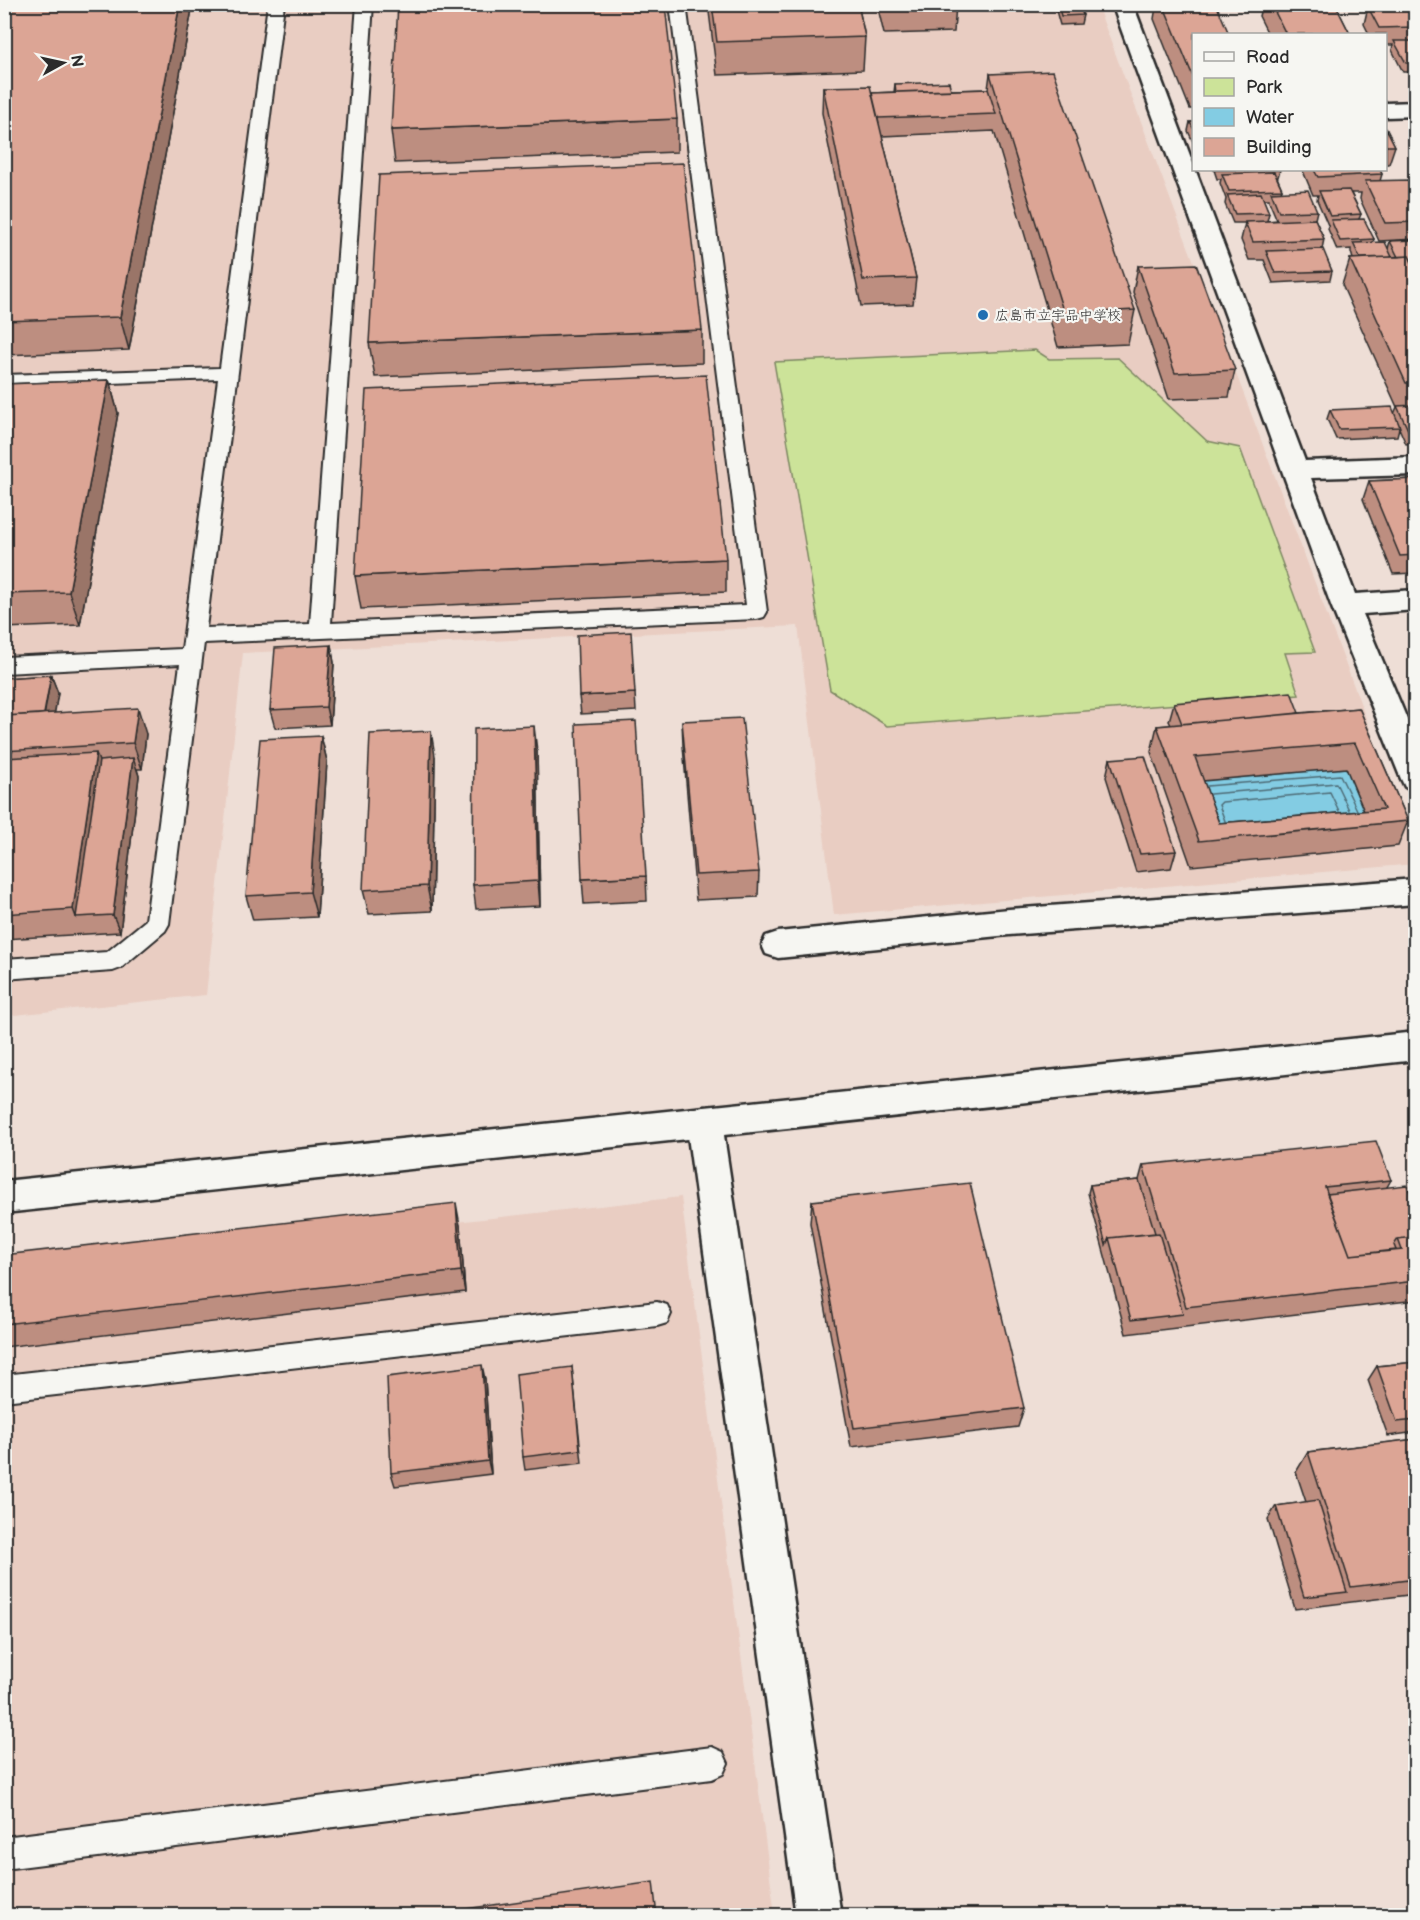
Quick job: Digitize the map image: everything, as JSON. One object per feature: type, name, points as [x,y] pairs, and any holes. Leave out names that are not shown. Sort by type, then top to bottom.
[{"type":"street","points":[[1122,4],[1174,117],[1192,170]]},
{"type":"street","points":[[1387,110],[1416,109]]},
{"type":"street","points":[[1193,171],[1295,470],[1345,605],[1416,779]]},
{"type":"street","points":[[1295,470],[1416,466]]},
{"type":"street","points":[[1345,605],[1416,600]]},
{"type":"street","points":[[778,945],[1009,922],[1416,891]]},
{"type":"street","points":[[4,1197],[1416,1046]]},
{"type":"street","points":[[704,1122],[819,1916]]},
{"type":"lane","points":[[4,969],[112,961],[157,924],[276,4]]},
{"type":"lane","points":[[320,631],[365,4]]},
{"type":"lane","points":[[4,665],[320,631],[757,612],[678,4]]},
{"type":"lane","points":[[4,381],[228,373]]},
{"type":"lane","points":[[4,1388],[657,1314]]},
{"type":"lane","points":[[4,1853],[712,1763]]},
{"type":"shaded area","points":[[5,5],[1097,5],[1415,848],[1415,864],[834,915],[798,626],[243,653],[206,995],[5,1016]]},
{"type":"shaded area","points":[[681,1197],[775,1915],[5,1915],[4,1272]]},
{"type":"green space","points":[[1035,350],[1049,359],[1118,358],[1207,441],[1240,448],[1315,652],[1285,653],[1299,695],[887,726],[830,690],[774,362]]},
{"type":"water","points":[[1346,768],[1373,834],[1211,848],[1187,782]]},
{"type":"building","points":[[4,4],[180,4],[120,317],[4,321]]},
{"type":"building","points":[[398,4],[665,4],[677,119],[391,130]]},
{"type":"building","points":[[712,4],[858,4],[865,37],[717,42]]},
{"type":"building","points":[[885,4],[956,4],[957,6],[886,9]]},
{"type":"building","points":[[1058,4],[1079,4],[1083,15],[1061,16]]},
{"type":"building","points":[[1163,4],[1216,4],[1229,33],[1192,33],[1192,74]]},
{"type":"building","points":[[1271,4],[1335,4],[1350,33],[1286,33]]},
{"type":"building","points":[[1384,4],[1416,4],[1416,5],[1385,6]]},
{"type":"building","points":[[1416,5],[1416,27],[1379,28],[1368,7]]},
{"type":"building","points":[[1394,41],[1416,41],[1416,63],[1406,63]]},
{"type":"building","points":[[1053,71],[1135,310],[1064,314],[990,74]]},
{"type":"building","points":[[949,82],[951,90],[896,92],[895,84]]},
{"type":"building","points":[[870,86],[916,278],[863,280],[823,87]]},
{"type":"building","points":[[988,89],[996,114],[878,118],[872,93]]},
{"type":"building","points":[[1387,130],[1395,146],[1387,146]]},
{"type":"building","points":[[683,163],[702,330],[369,343],[379,175]]},
{"type":"building","points":[[1315,171],[1380,171],[1382,174],[1318,177]]},
{"type":"building","points":[[1274,172],[1282,189],[1229,191],[1222,174]]},
{"type":"building","points":[[1410,180],[1416,190],[1416,222],[1385,223],[1365,181]]},
{"type":"building","points":[[1308,190],[1317,211],[1279,212],[1271,192]]},
{"type":"building","points":[[1349,190],[1361,214],[1330,216],[1319,191]]},
{"type":"building","points":[[1261,193],[1269,213],[1235,214],[1227,195]]},
{"type":"building","points":[[1315,219],[1324,239],[1253,242],[1245,222]]},
{"type":"building","points":[[1364,219],[1374,239],[1340,241],[1331,220]]},
{"type":"building","points":[[1416,240],[1416,267],[1414,267],[1409,256],[1398,257],[1390,241]]},
{"type":"building","points":[[1385,242],[1392,257],[1360,258],[1353,243]]},
{"type":"building","points":[[1323,249],[1332,271],[1275,273],[1266,251]]},
{"type":"building","points":[[1409,256],[1416,269],[1416,383],[1406,383],[1350,259]]},
{"type":"building","points":[[1196,264],[1235,370],[1175,373],[1138,266]]},
{"type":"building","points":[[706,375],[726,559],[355,576],[366,390]]},
{"type":"building","points":[[109,380],[69,592],[4,594],[4,384]]},
{"type":"building","points":[[1416,405],[1416,434],[1410,434],[1397,406]]},
{"type":"building","points":[[1392,407],[1400,427],[1339,429],[1330,410]]},
{"type":"building","points":[[1416,479],[1416,555],[1400,556],[1369,481]]},
{"type":"building","points":[[631,632],[635,693],[579,696],[577,635]]},
{"type":"building","points":[[331,645],[326,707],[270,710],[275,648]]},
{"type":"building","points":[[51,675],[44,714],[4,716],[4,678]]},
{"type":"building","points":[[1291,692],[1299,713],[1182,724],[1174,703]]},
{"type":"building","points":[[138,708],[133,743],[4,751],[4,716]]},
{"type":"building","points":[[1359,708],[1408,821],[1199,841],[1157,726]],"holes":[[[1355,743],[1384,809],[1219,823],[1195,757]]]},
{"type":"building","points":[[742,718],[759,872],[696,875],[682,721]]},
{"type":"building","points":[[636,721],[646,876],[582,879],[576,724]]},
{"type":"building","points":[[534,726],[538,881],[473,885],[474,729]]},
{"type":"building","points":[[431,731],[427,886],[363,890],[370,734]]},
{"type":"building","points":[[321,736],[310,892],[246,896],[260,739]]},
{"type":"building","points":[[96,753],[73,909],[4,914],[4,758]]},
{"type":"building","points":[[1145,756],[1176,851],[1140,854],[1110,759]]},
{"type":"building","points":[[133,758],[113,915],[76,917],[99,761]]},
{"type":"building","points":[[1376,1141],[1391,1180],[1325,1187],[1350,1255],[1402,1250],[1398,1239],[1412,1237],[1416,1246],[1416,1281],[1186,1307],[1143,1165]]},
{"type":"building","points":[[1139,1180],[1155,1233],[1109,1238],[1106,1245],[1090,1185]]},
{"type":"building","points":[[970,1183],[1024,1408],[854,1428],[812,1201]]},
{"type":"building","points":[[1407,1185],[1416,1208],[1416,1243],[1412,1237],[1398,1239],[1394,1245],[1396,1250],[1350,1255],[1327,1194]]},
{"type":"building","points":[[456,1203],[461,1271],[4,1324],[4,1255]]},
{"type":"building","points":[[1159,1233],[1183,1314],[1131,1320],[1109,1238]]},
{"type":"building","points":[[1416,1362],[1416,1420],[1397,1422],[1377,1366]]},
{"type":"building","points":[[482,1365],[488,1461],[391,1473],[387,1377]]},
{"type":"building","points":[[572,1367],[580,1450],[523,1457],[516,1374]]},
{"type":"building","points":[[1416,1439],[1416,1579],[1351,1587],[1308,1452]]},
{"type":"building","points":[[1318,1500],[1347,1592],[1304,1597],[1276,1506]]},
{"type":"building","points":[[653,1882],[657,1916],[417,1916]]},
{"type":"place","name":"広島市立宇品中学校","points":[[983,315]]}]
